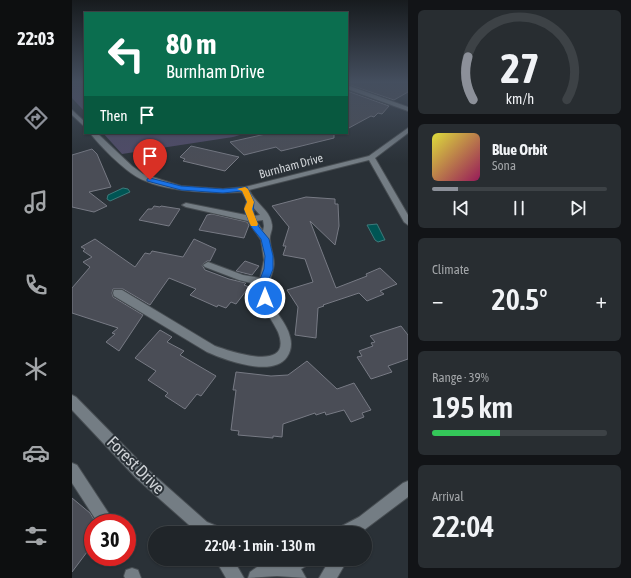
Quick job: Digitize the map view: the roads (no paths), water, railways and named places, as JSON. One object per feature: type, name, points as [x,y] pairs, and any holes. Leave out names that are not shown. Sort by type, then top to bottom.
[{"type":"street","points":[[72,112],[84,124]]},
{"type":"street","name":"Burnham Drive","points":[[94,134],[129,168],[140,176],[160,184],[181,188],[223,191],[245,189],[371,157],[408,130]]},
{"type":"street","points":[[371,157],[408,222]]},
{"type":"street","points":[[118,293],[226,356],[267,363],[281,358],[286,345],[284,335],[265,298],[263,282],[270,262],[265,239],[268,224],[261,209],[250,202],[245,189]]},
{"type":"street","points":[[250,202],[248,209],[256,228],[265,239]]},
{"type":"street","points":[[186,205],[252,218],[265,217]]},
{"type":"street","points":[[208,265],[242,278],[263,282]]},
{"type":"street","name":"Forest Drive","points":[[72,401],[141,473],[201,526]]},
{"type":"street","points":[[72,470],[101,514]]},
{"type":"street","points":[[363,526],[408,488]]},
{"type":"street","points":[[228,566],[236,578]]},
{"type":"street","points":[[274,566],[286,571]]},
{"type":"street","points":[[327,578],[335,566]]},
{"type":"street","points":[[256,578],[262,572],[286,571]]}]
